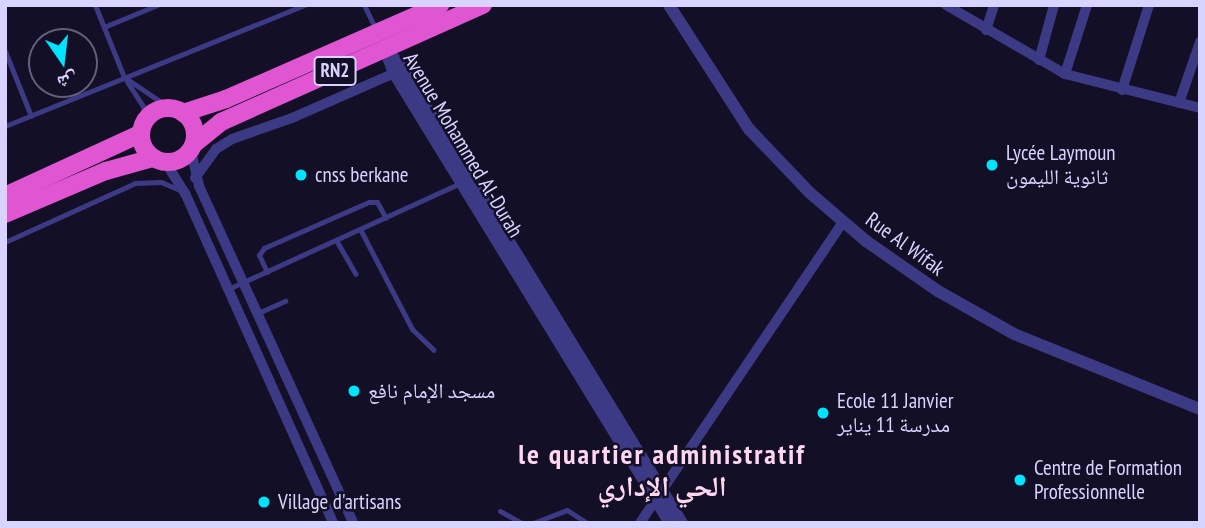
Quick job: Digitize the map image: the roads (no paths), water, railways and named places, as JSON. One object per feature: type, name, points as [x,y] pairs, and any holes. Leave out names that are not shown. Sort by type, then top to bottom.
[{"type":"highway","name":"RN2","points":[[5,214],[106,171],[159,160],[180,160],[221,122],[382,41],[440,5]]},
{"type":"highway","name":"RN2","points":[[5,196],[143,127],[156,111],[176,111],[226,99],[482,5]]},
{"type":"highway","points":[[176,111],[192,124],[192,148]]},
{"type":"highway","points":[[143,127],[143,148],[159,160]]},
{"type":"street","name":"Rue Al Wifak","points":[[669,5],[749,129],[843,222],[913,275],[988,320],[1200,410]]},
{"type":"street","points":[[946,5],[1065,74],[1200,108]]},
{"type":"street","points":[[986,30],[994,5]]},
{"type":"street","points":[[1039,60],[1054,5]]},
{"type":"street","points":[[1065,74],[1087,5]]},
{"type":"street","points":[[1122,90],[1149,5]]},
{"type":"street","name":"Avenue Mohammed Al-Durah","points":[[382,41],[659,494],[682,523]]},
{"type":"street","points":[[1179,103],[1200,42]]},
{"type":"street","points":[[195,178],[216,149],[232,139],[292,118],[399,71]]},
{"type":"street","points":[[192,148],[195,178],[352,523]]},
{"type":"street","points":[[159,160],[185,194],[332,523]]},
{"type":"street","points":[[640,523],[843,222]]},
{"type":"street","name":"Avenue Mohammed Al-Durah","points":[[659,494],[670,523]]},
{"type":"lane","points":[[94,5],[124,77],[144,106],[143,127]]},
{"type":"lane","points":[[104,27],[157,5]]},
{"type":"lane","points":[[5,126],[304,5]]},
{"type":"lane","points":[[364,5],[382,41]]},
{"type":"lane","points":[[5,51],[31,116]]},
{"type":"lane","points":[[124,77],[176,111]]},
{"type":"lane","points":[[228,290],[466,180]]},
{"type":"lane","points":[[5,242],[135,183],[161,182],[185,194]]},
{"type":"lane","points":[[267,272],[259,255],[264,248],[369,202],[377,202],[386,218]]},
{"type":"lane","points":[[360,229],[412,329],[434,350]]},
{"type":"lane","points":[[336,240],[356,274]]},
{"type":"lane","points":[[258,313],[285,301]]},
{"type":"lane","points":[[533,523],[567,510],[587,523]]},
{"type":"lane","points":[[500,511],[522,523]]},
{"type":"place","name":"Lycée Laymoun ثانوية الليمون","points":[[992,165]]},
{"type":"place","name":"cnss berkane","points":[[301,175]]},
{"type":"place","name":"مسجد الإمام نافع","points":[[354,391]]},
{"type":"place","name":"Ecole 11 Janvier مدرسة 11 يناير","points":[[823,413]]},
{"type":"place","name":"Centre de Formation Professionnelle","points":[[1020,480]]},
{"type":"place","name":"Village d'artisans","points":[[264,502]]},
{"type":"district","name":"le quartier administratif الحي الإداري","points":[[662,470]]}]
